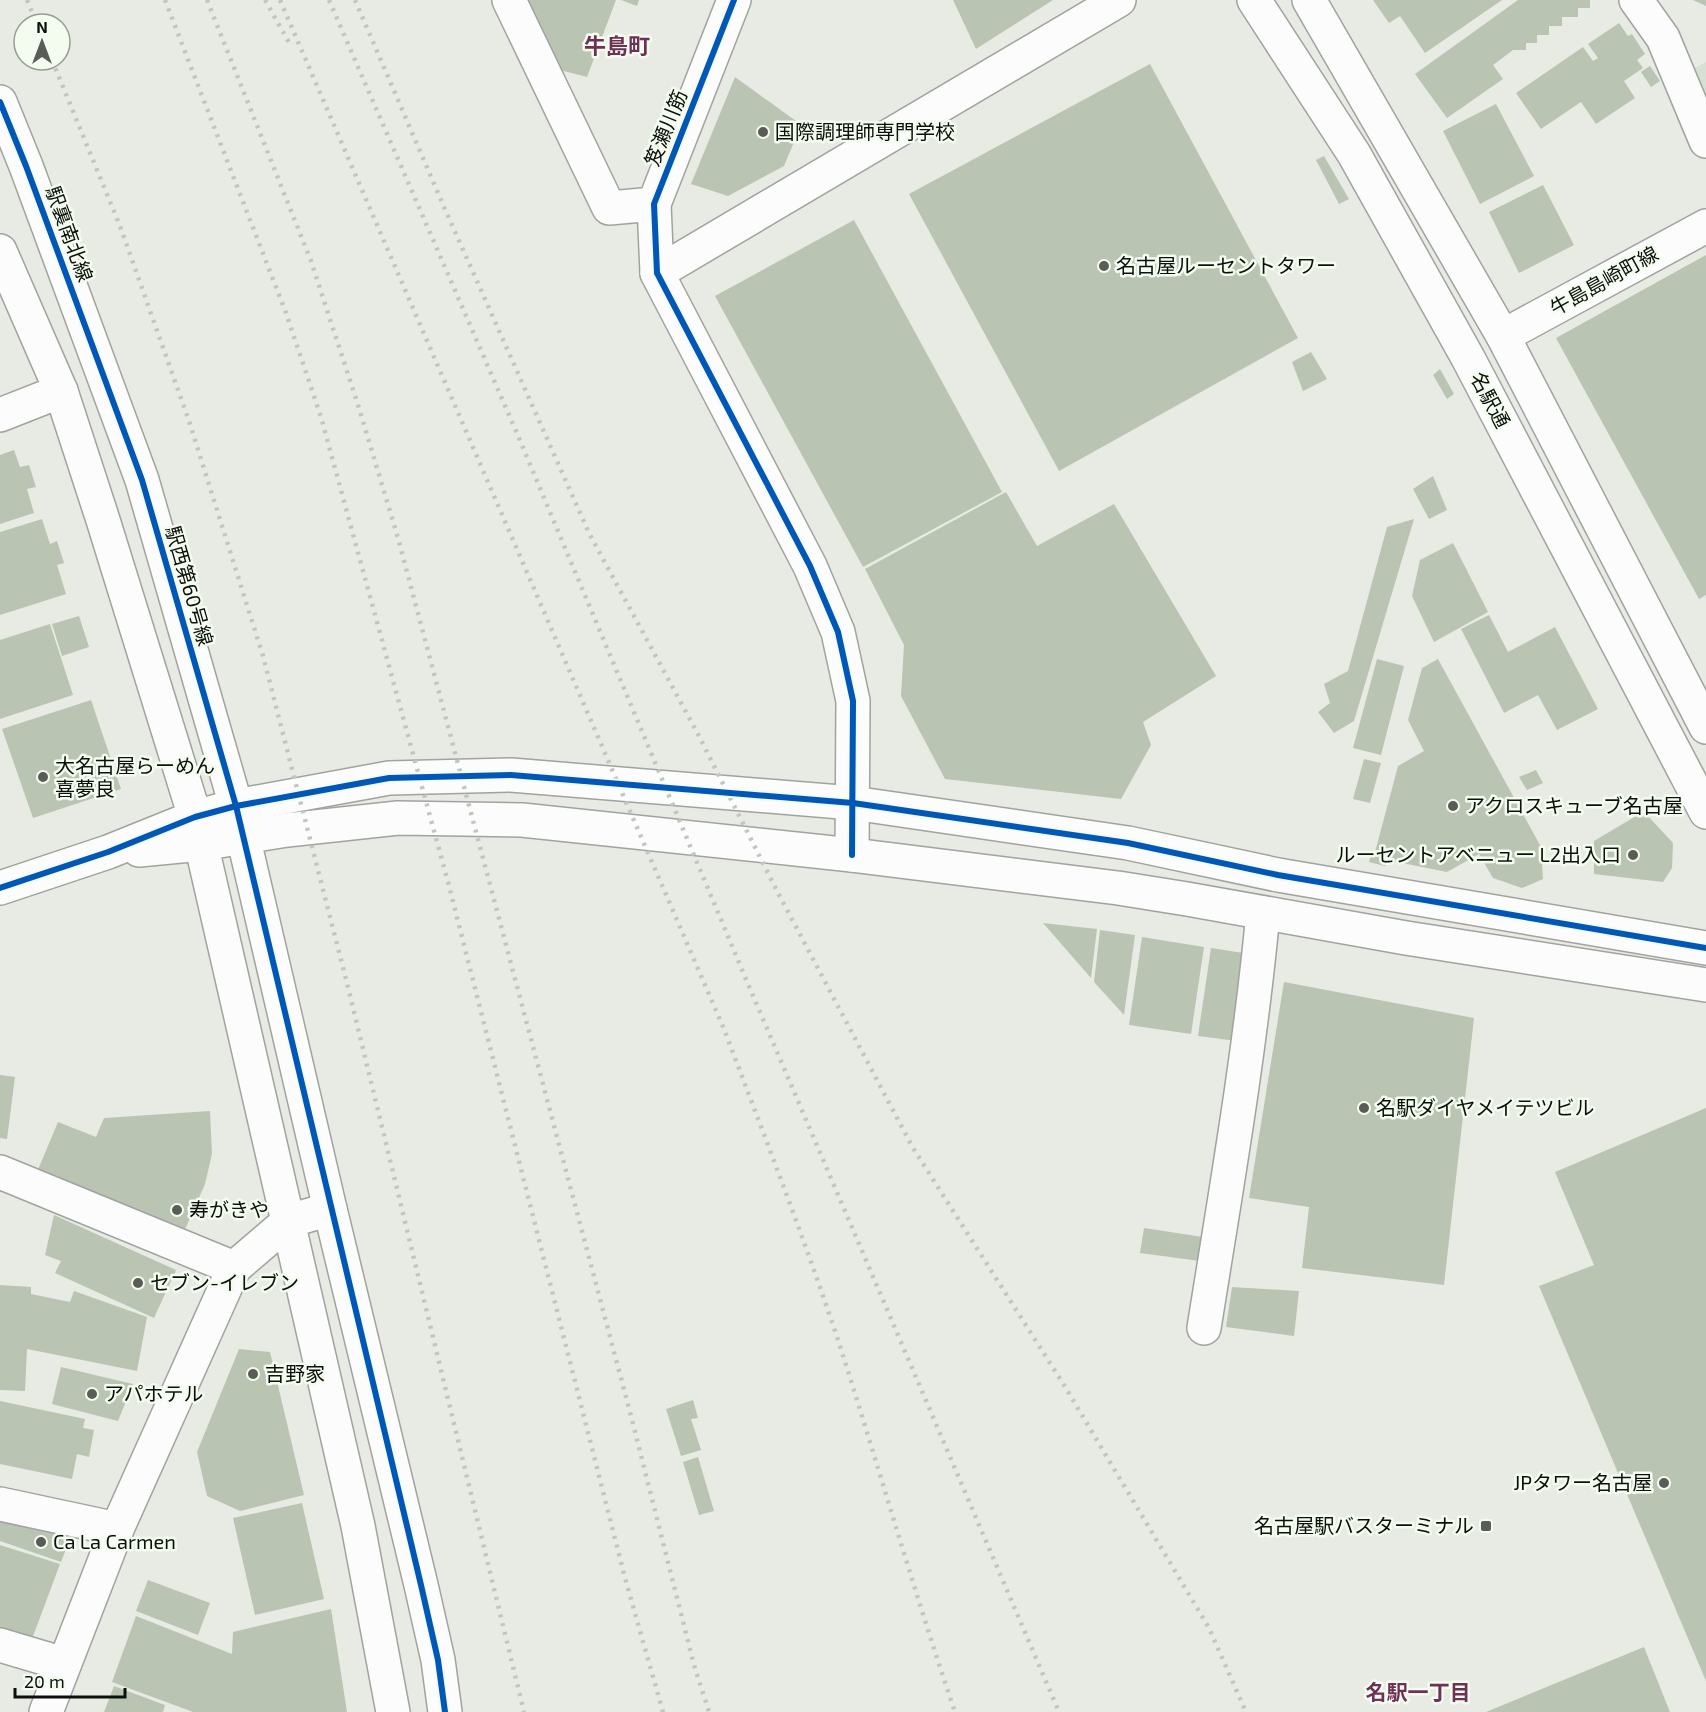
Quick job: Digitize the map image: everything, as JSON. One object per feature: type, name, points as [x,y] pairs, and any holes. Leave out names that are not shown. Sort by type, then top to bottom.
[{"type":"street","points":[[509,0],[609,208],[654,204]]},
{"type":"street","name":"笈瀬川筋","points":[[657,273],[654,204],[734,0]]},
{"type":"street","points":[[852,855],[853,701],[838,632],[810,566],[657,273],[1119,0]]},
{"type":"street","name":"名駅通","points":[[1254,0],[1354,154],[1468,358],[1706,812]]},
{"type":"street","name":"名駅通","points":[[1309,0],[1503,336],[1706,727]]},
{"type":"street","points":[[1636,0],[1663,38],[1706,141]]},
{"type":"street","name":"駅裏南北線","points":[[0,102],[104,377]]},
{"type":"street","name":"牛島島崎町線","points":[[1503,336],[1706,226]]},
{"type":"street","points":[[0,251],[60,391],[103,520],[198,831],[358,1526],[393,1712]]},
{"type":"street","name":"駅西第60号線","points":[[104,377],[142,480],[239,822],[421,1585],[438,1660],[445,1712]]},
{"type":"street","points":[[0,415],[60,391]]},
{"type":"street","points":[[0,888],[108,852],[239,822],[389,778],[511,775],[853,803],[1128,843],[1278,875],[1706,948]]},
{"type":"street","points":[[239,822],[287,830],[398,818],[522,820],[852,855],[1118,888],[1418,940],[1706,985]]},
{"type":"street","points":[[1204,1328],[1245,1075],[1263,913]]},
{"type":"street","points":[[0,1172],[234,1268]]},
{"type":"street","points":[[46,1712],[117,1529],[234,1268],[289,1221],[330,1209]]},
{"type":"street","points":[[0,1504],[117,1529]]},
{"type":"street","points":[[0,1645],[63,1664]]},
{"type":"shaded area","points":[[1706,62],[1706,106],[1693,69]]},
{"type":"building","points":[[529,0],[616,0],[587,77],[552,68],[530,14]]},
{"type":"building","points":[[621,0],[639,0],[637,6]]},
{"type":"building","points":[[953,0],[1053,0],[976,49]]},
{"type":"building","points":[[1373,0],[1502,0],[1425,53],[1400,16],[1389,23]]},
{"type":"building","points":[[1518,0],[1590,0],[1590,8],[1578,8],[1578,17],[1562,17],[1562,26],[1549,26],[1549,35],[1537,35],[1537,43],[1526,43],[1526,50],[1513,50],[1493,65],[1503,79],[1447,118],[1415,74]]},
{"type":"building","points":[[1693,0],[1706,0],[1706,6]]},
{"type":"building","points":[[1619,23],[1628,36],[1632,34],[1645,54],[1637,60],[1643,68],[1624,81],[1635,98],[1596,124],[1581,102],[1541,129],[1516,93],[1583,47],[1593,61],[1598,58],[1588,44]]},
{"type":"building","name":"名古屋ルーセントタワー","points":[[1150,64],[1298,338],[1059,471],[909,194]]},
{"type":"building","points":[[1650,66],[1660,81],[1651,87],[1641,72]]},
{"type":"building","points":[[735,77],[803,126],[784,166],[728,196],[691,184]]},
{"type":"building","points":[[1496,104],[1534,176],[1480,204],[1443,131]]},
{"type":"building","points":[[1324,156],[1349,199],[1339,204],[1316,160]]},
{"type":"building","points":[[1543,185],[1574,245],[1519,273],[1489,212]]},
{"type":"building","points":[[854,220],[1002,492],[863,567],[715,296]]},
{"type":"building","points":[[1706,255],[1706,595],[1699,599],[1556,338]]},
{"type":"building","points":[[1311,352],[1327,379],[1303,391],[1292,362]]},
{"type":"building","points":[[1440,369],[1454,394],[1447,399],[1433,375]]},
{"type":"building","points":[[14,450],[20,467],[29,465],[36,487],[27,489],[34,513],[0,524],[0,455]]},
{"type":"building","points":[[1433,476],[1447,510],[1429,519],[1413,489]]},
{"type":"building","points":[[1006,492],[1037,546],[1114,504],[1216,676],[1143,722],[1151,745],[1121,799],[945,779],[901,696],[904,645],[865,569]]},
{"type":"building","points":[[42,519],[50,544],[57,541],[64,563],[57,565],[66,594],[0,615],[0,532]]},
{"type":"building","points":[[1414,519],[1354,721],[1334,733],[1318,712],[1330,703],[1324,684],[1348,671],[1387,527]]},
{"type":"building","points":[[1453,543],[1488,612],[1434,642],[1412,596],[1420,560]]},
{"type":"building","points":[[1489,615],[1508,652],[1555,627],[1598,709],[1557,730],[1538,695],[1504,713],[1461,629]]},
{"type":"building","points":[[79,616],[89,647],[62,656],[52,624]]},
{"type":"building","points":[[50,624],[73,695],[0,719],[0,640]]},
{"type":"building","points":[[1377,659],[1404,666],[1381,755],[1353,748]]},
{"type":"building","name":"アクロスキューブ名古屋","points":[[1438,659],[1541,847],[1543,879],[1522,888],[1493,878],[1479,854],[1447,872],[1392,861],[1385,866],[1369,862],[1372,851],[1375,852],[1398,766],[1424,751],[1408,720],[1422,668]]},
{"type":"building","points":[[91,700],[121,789],[33,818],[2,729]]},
{"type":"building","points":[[1364,759],[1381,763],[1370,803],[1353,799]]},
{"type":"building","points":[[1536,770],[1543,783],[1527,790],[1519,777]]},
{"type":"building","name":"ルーセントアベニュー L2出入口","points":[[1636,816],[1648,816],[1673,843],[1672,868],[1663,882],[1594,874],[1594,841]]},
{"type":"building","points":[[1043,923],[1097,929],[1091,978]]},
{"type":"building","points":[[1100,930],[1135,935],[1124,1015],[1094,982]]},
{"type":"building","points":[[1142,937],[1204,947],[1191,1034],[1129,1025]]},
{"type":"building","points":[[1211,948],[1250,954],[1237,1041],[1198,1036]]},
{"type":"building","name":"名駅ダイヤメイテツビル","points":[[1284,982],[1474,1018],[1444,1285],[1302,1268],[1309,1207],[1249,1198]]},
{"type":"building","points":[[0,1075],[15,1077],[7,1139],[0,1138]]},
{"type":"building","name":"JPタワー名古屋","points":[[1706,1108],[1706,1681],[1539,1286],[1594,1265],[1555,1172]]},
{"type":"building","points":[[210,1111],[212,1154],[205,1184],[183,1234],[37,1172],[58,1122],[96,1137],[104,1118]]},
{"type":"building","points":[[54,1215],[176,1270],[154,1318],[55,1273],[61,1261],[45,1255]]},
{"type":"building","points":[[1144,1228],[1203,1237],[1200,1261],[1140,1253]]},
{"type":"building","points":[[0,1285],[31,1287],[31,1294],[70,1302],[74,1291],[147,1317],[137,1371],[27,1349],[25,1391],[0,1390]]},
{"type":"building","points":[[1232,1287],[1299,1291],[1294,1336],[1226,1327]]},
{"type":"building","points":[[239,1349],[270,1352],[304,1495],[240,1511],[207,1496],[197,1452]]},
{"type":"building","points":[[61,1367],[133,1384],[118,1421],[52,1404]]},
{"type":"building","points":[[693,1400],[698,1418],[691,1419],[701,1450],[681,1456],[666,1409]]},
{"type":"building","points":[[0,1401],[85,1419],[83,1428],[94,1430],[89,1457],[77,1454],[72,1479],[0,1464]]},
{"type":"building","points":[[698,1457],[714,1511],[699,1515],[683,1462]]},
{"type":"building","points":[[302,1503],[324,1599],[255,1615],[233,1518]]},
{"type":"building","points":[[0,1520],[62,1534],[68,1544],[61,1562],[0,1541]]},
{"type":"building","points":[[0,1545],[60,1564],[32,1639],[0,1630]]},
{"type":"building","points":[[148,1580],[210,1603],[198,1635],[136,1611]]},
{"type":"building","points":[[331,1609],[347,1712],[193,1712],[112,1682],[136,1616],[232,1654],[233,1632]]},
{"type":"building","points":[[1644,1647],[1670,1712],[1486,1712]]},
{"type":"building","points":[[114,1686],[165,1705],[163,1712],[104,1712]]},
{"type":"railway","points":[[27,0],[32,12]]},
{"type":"railway","points":[[165,0],[286,313],[321,417],[448,882],[625,1578],[663,1712]]},
{"type":"railway","points":[[207,0],[311,261],[398,538],[630,1412],[694,1665],[709,1712]]},
{"type":"railway","points":[[265,0],[291,46]]},
{"type":"railway","points":[[280,0],[724,1029],[838,1340],[955,1712]]},
{"type":"railway","points":[[329,0],[516,431],[748,984],[1059,1712]]},
{"type":"railway","points":[[355,0],[589,533],[699,736],[777,891],[913,1148],[1064,1385],[1209,1628],[1246,1712]]},
{"type":"railway","points":[[57,72],[120,226],[189,421],[263,656],[348,987],[524,1712]]},
{"type":"cycle path","points":[[734,0],[654,204],[657,273],[810,566],[838,632],[853,701],[852,855]]},
{"type":"cycle path","points":[[0,102],[26,166],[142,480],[236,806],[421,1585],[438,1660],[445,1712]]},
{"type":"cycle path","points":[[0,888],[108,852],[195,817],[236,806],[389,778],[511,775],[853,803],[1128,843],[1278,875],[1706,948]]},
{"type":"place","name":"国際調理師専門学校","points":[[763,132]]},
{"type":"place","name":"名古屋ルーセントタワー","points":[[1104,266]]},
{"type":"place","name":"大名古屋らーめん 喜夢良","points":[[43,777]]},
{"type":"place","name":"アクロスキューブ名古屋","points":[[1453,806]]},
{"type":"place","name":"ルーセントアベニュー L2出入口","points":[[1633,855]]},
{"type":"place","name":"名駅ダイヤメイテツビル","points":[[1364,1108]]},
{"type":"place","name":"寿がきや","points":[[177,1210]]},
{"type":"place","name":"セブン-イレブン","points":[[138,1283]]},
{"type":"place","name":"吉野家","points":[[253,1374]]},
{"type":"place","name":"アパホテル","points":[[92,1394]]},
{"type":"place","name":"JPタワー名古屋","points":[[1664,1483]]},
{"type":"place","name":"名古屋駅バスターミナル","points":[[1486,1526]]},
{"type":"place","name":"Ca La Carmen","points":[[41,1542]]},
{"type":"district","name":"牛島町","points":[[617,46]]},
{"type":"district","name":"名駅一丁目","points":[[1418,1693]]}]
